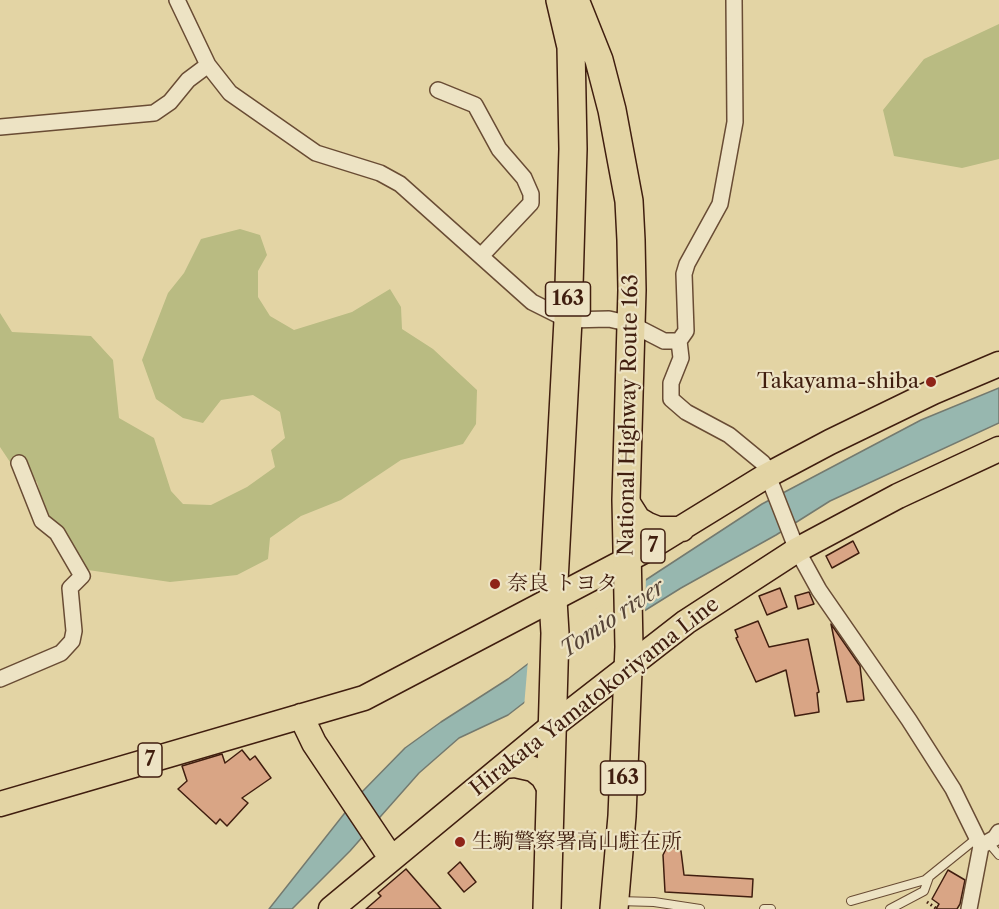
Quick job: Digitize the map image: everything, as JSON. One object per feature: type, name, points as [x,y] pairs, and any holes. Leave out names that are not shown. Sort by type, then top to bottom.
[{"type":"highway","name":"163","points":[[547,909],[555,633],[553,600],[568,320],[574,92],[571,47],[560,0]]},
{"type":"highway","name":"National Highway Route 163","points":[[575,0],[599,60],[612,110],[629,201],[631,324],[626,500],[629,657],[614,905]]},
{"type":"main road","name":"7","points":[[0,804],[364,698],[553,600],[627,571],[682,529],[766,476],[924,396],[999,364]]},
{"type":"main road","name":"Hirakata Yamatokoriyama Line","points":[[331,909],[551,727],[629,657],[686,622],[793,542],[999,449]]},
{"type":"main road","points":[[626,500],[638,519],[648,525],[658,529],[682,529]]},
{"type":"main road","points":[[301,716],[314,744],[391,858]]},
{"type":"main road","points":[[504,766],[515,765],[533,769],[543,777],[551,791]]},
{"type":"street","points":[[177,0],[208,65],[230,93],[316,153],[371,170],[400,184],[532,302],[568,320],[609,319],[631,324],[664,341],[679,340]]},
{"type":"street","points":[[734,0],[735,122],[720,204],[687,264],[684,274],[686,331],[679,340],[681,358],[671,383],[671,399],[686,412],[729,435],[758,457],[793,542],[825,599],[909,720],[986,840],[969,909]]},
{"type":"street","points":[[0,127],[154,113],[170,102],[188,80],[208,65]]},
{"type":"street","points":[[438,90],[475,105],[499,149],[524,178],[531,194],[531,203],[481,256]]},
{"type":"street","points":[[0,679],[61,653],[72,640],[74,631],[70,588],[81,576],[57,533],[42,521],[19,463]]},
{"type":"lane","points":[[851,901],[925,880],[986,840],[999,855]]},
{"type":"lane","points":[[890,909],[924,891],[930,876]]},
{"type":"lane","points":[[614,905],[700,909]]},
{"type":"lane","points":[[764,909],[771,909]]},
{"type":"green space","points":[[999,24],[999,159],[962,168],[894,156],[883,110],[924,59]]},
{"type":"green space","points":[[240,229],[260,235],[267,255],[258,271],[258,297],[270,316],[294,330],[352,312],[390,289],[401,307],[402,329],[433,349],[477,390],[476,424],[463,444],[401,460],[341,500],[301,516],[270,538],[268,559],[237,575],[170,582],[88,570],[65,532],[47,518],[37,482],[10,462],[0,447],[0,313],[12,332],[91,336],[113,360],[119,418],[154,438],[171,491],[183,504],[211,505],[247,487],[275,467],[271,450],[285,438],[280,412],[253,395],[221,400],[203,423],[183,418],[156,399],[142,360],[168,293],[184,273],[201,239]]},
{"type":"water","name":"Tomio river","points":[[999,388],[999,423],[830,501],[636,616],[508,715],[459,738],[419,773],[350,851],[292,909],[269,909],[359,795],[405,748],[441,722],[508,679],[592,615],[762,504],[921,420]]},
{"type":"pier","points":[[646,576],[645,614],[524,707],[528,660],[590,612]]},
{"type":"building","points":[[853,541],[859,553],[832,568],[826,556]]},
{"type":"building","points":[[780,588],[787,607],[767,615],[759,596]]},
{"type":"building","points":[[809,592],[814,604],[798,609],[795,596]]},
{"type":"building","points":[[758,621],[769,647],[808,639],[819,692],[817,693],[819,712],[795,716],[786,670],[756,682],[736,638],[738,637],[735,630]]},
{"type":"building","points":[[831,624],[860,666],[864,700],[847,702]]},
{"type":"building","points":[[242,750],[250,760],[255,756],[271,778],[242,798],[248,803],[227,826],[220,819],[216,824],[178,789],[187,781],[182,766],[222,754],[225,763]]},
{"type":"building","points":[[668,845],[681,851],[684,875],[753,879],[752,897],[665,892],[663,855]]},
{"type":"building","points":[[460,862],[476,882],[464,892],[448,873]]},
{"type":"building","points":[[406,869],[441,909],[366,909],[381,896],[378,893]]},
{"type":"building","points":[[948,870],[965,880],[960,904],[957,909],[936,909],[939,904],[932,899]]},
{"type":"place","name":"Takayama-shiba","points":[[931,382]]},
{"type":"place","name":"奈良 トヨタ","points":[[495,584]]},
{"type":"place","name":"生駒警察署高山駐在所","points":[[460,842]]}]
